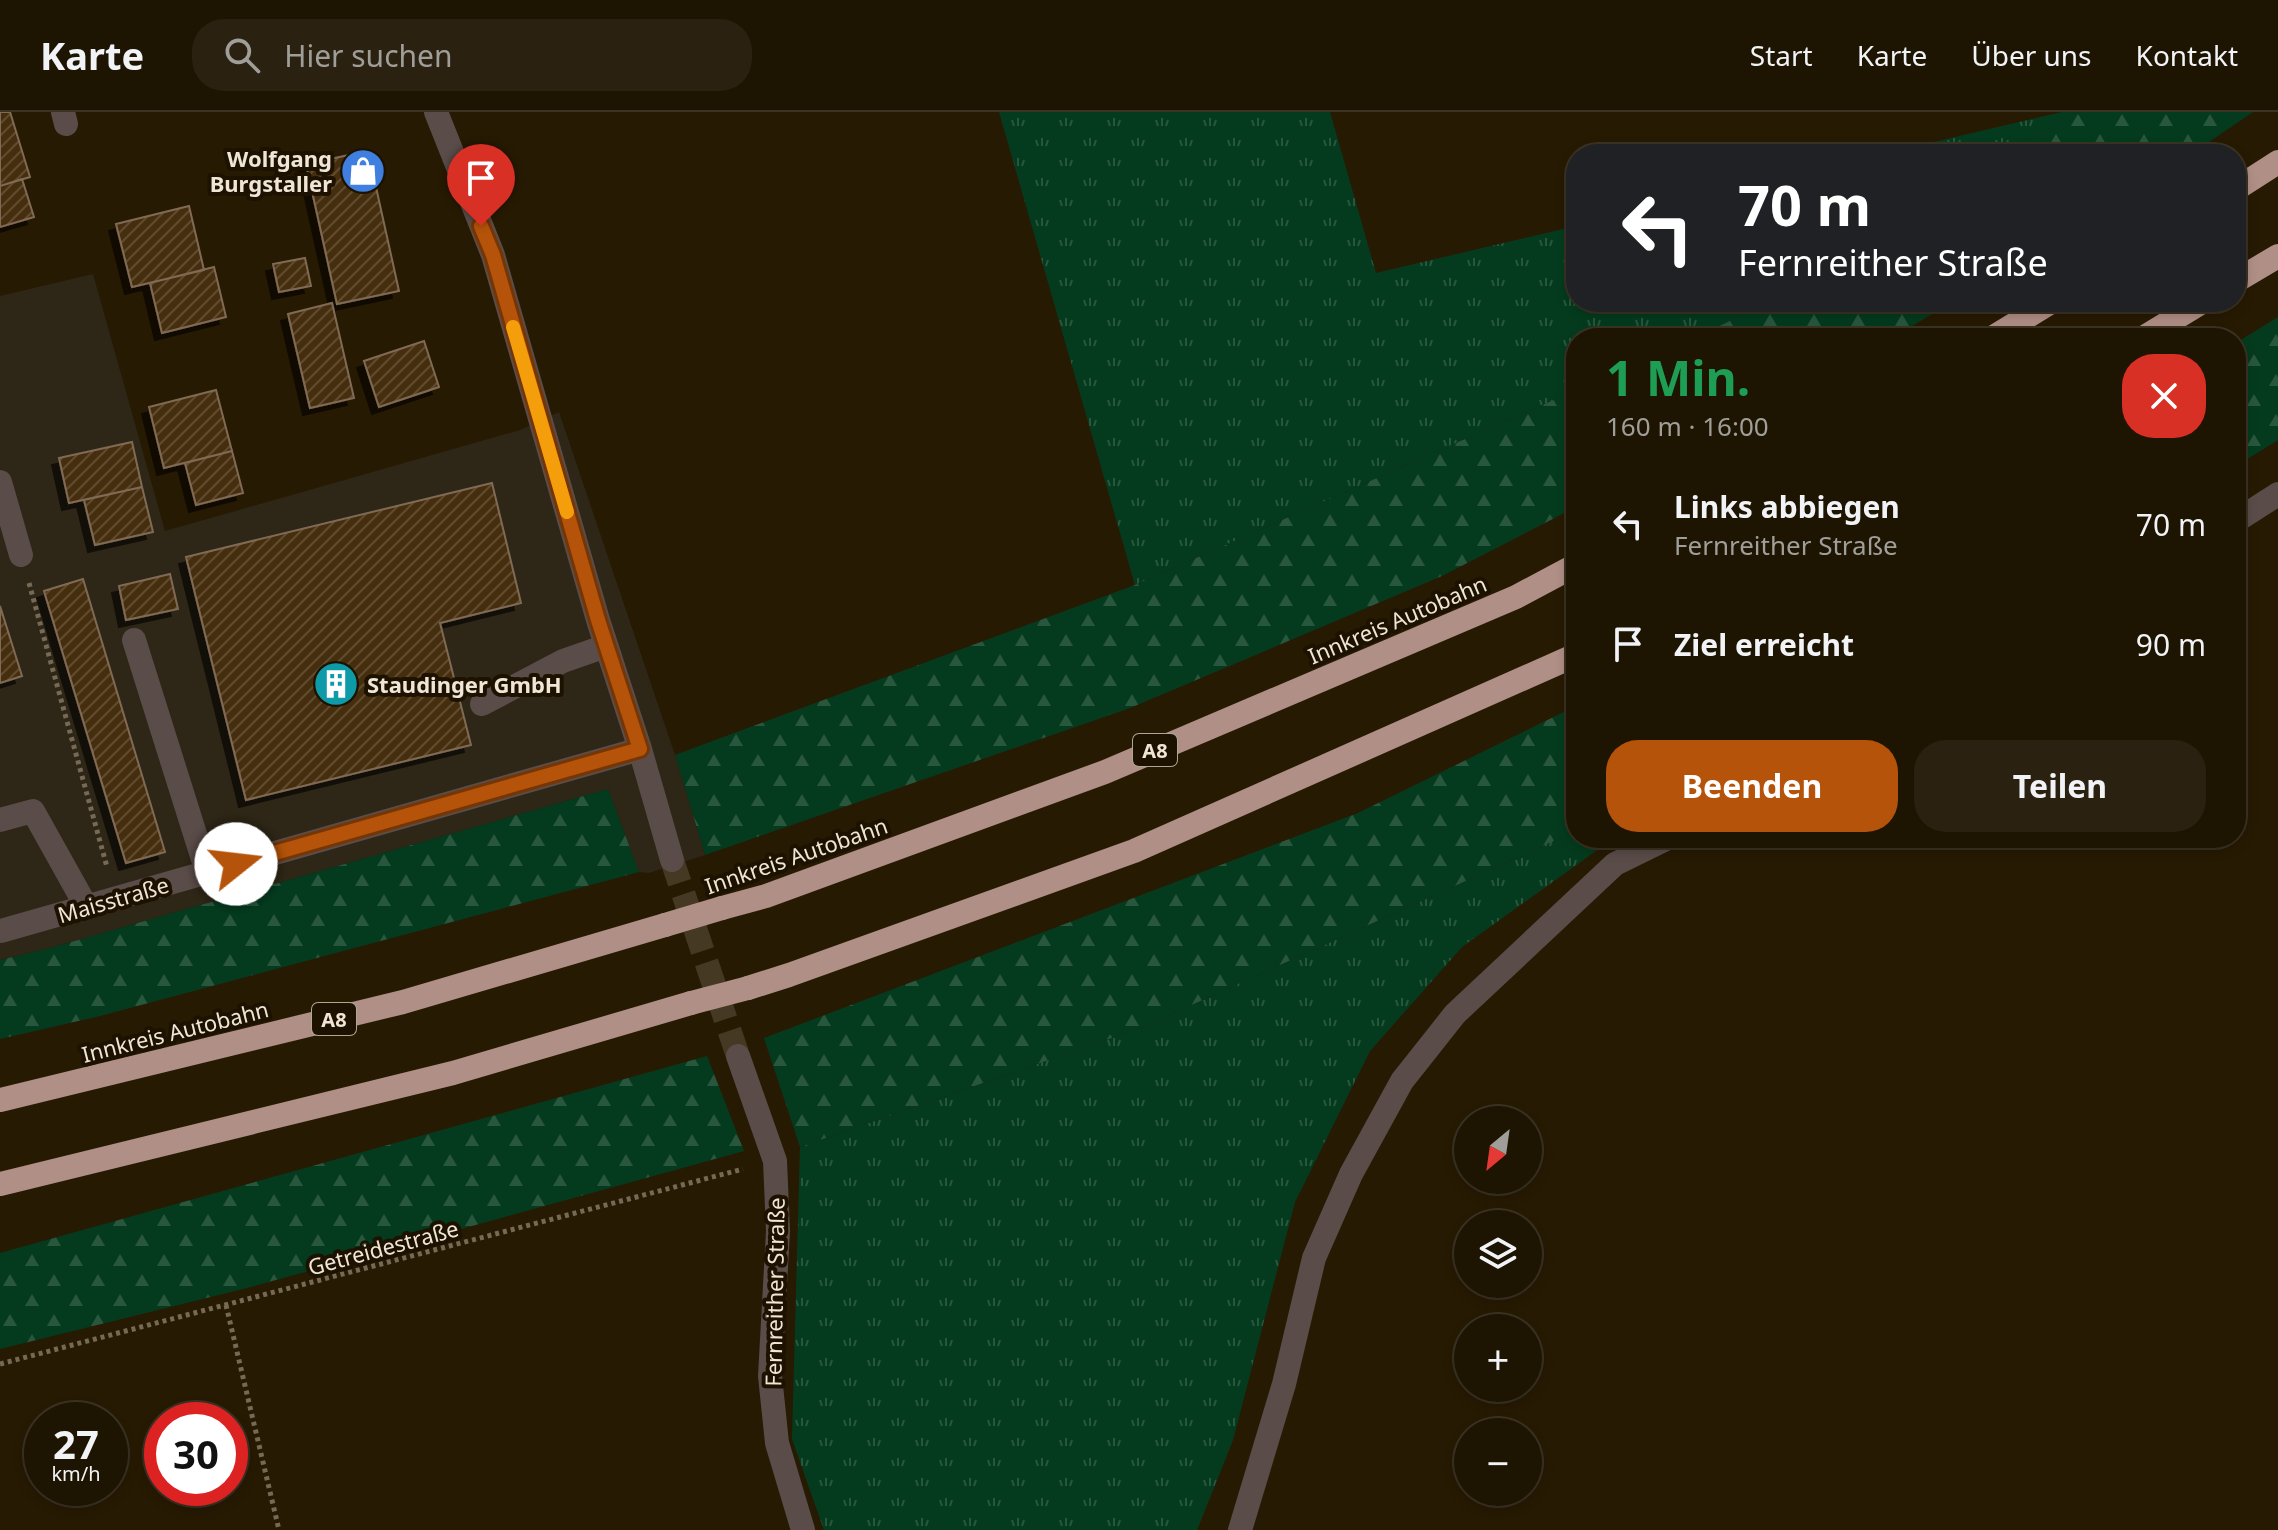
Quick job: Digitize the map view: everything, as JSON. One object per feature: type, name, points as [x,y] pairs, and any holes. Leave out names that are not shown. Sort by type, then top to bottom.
[{"type":"highway","points":[[2246,183],[2278,162]]},
{"type":"highway","points":[[2246,275],[2278,256]]},
{"type":"highway","points":[[2008,328],[2035,312]]},
{"type":"highway","points":[[2159,328],[2186,312]]},
{"type":"highway","name":"Innkreis Autobahn","points":[[0,1100],[403,1002],[766,896],[1105,772],[1516,597],[1566,570]]},
{"type":"highway","points":[[0,1184],[453,1073],[789,975],[1134,851],[1566,659]]},
{"type":"street","points":[[436,112],[493,255],[606,646],[672,860]]},
{"type":"street","points":[[0,482],[21,555]]},
{"type":"street","points":[[2246,515],[2278,494]]},
{"type":"street","points":[[134,640],[207,872]]},
{"type":"street","points":[[482,704],[563,661],[606,646]]},
{"type":"street","name":"Maisstraße","points":[[1,931],[640,749]]},
{"type":"street","points":[[0,820],[33,811],[86,906]]},
{"type":"street","points":[[1240,1530],[1284,1384],[1314,1258],[1351,1174],[1402,1081],[1455,1014],[1615,864],[1648,848]]},
{"type":"street","name":"Fernreither Straße","points":[[738,1056],[775,1161],[778,1231],[770,1376],[777,1443],[803,1530]]},
{"type":"path","points":[[21,555],[115,898]]},
{"type":"path","name":"Getreidestraße","points":[[0,1364],[775,1161]]},
{"type":"path","points":[[226,1305],[279,1530]]},
{"type":"shaded area","points":[[93,274],[165,531],[520,430],[559,412],[675,755],[705,855],[649,873],[639,872],[608,789],[0,960],[0,296]]},
{"type":"green space","points":[[999,112],[1330,112],[1376,273],[1566,228],[1566,312],[1744,312],[1715,328],[1566,328],[1566,394],[1135,585]]},
{"type":"green space","points":[[2062,112],[2076,112],[2023,144],[1926,144]]},
{"type":"green space","points":[[2076,112],[2253,112],[2206,144],[2023,144]]},
{"type":"green space","points":[[1744,312],[1935,312],[1909,328],[1715,328]]},
{"type":"green space","points":[[2278,317],[2278,440],[2246,460],[2246,337]]},
{"type":"green space","points":[[1566,394],[1566,512],[1442,576],[1130,708],[705,855],[675,755],[1135,585]]},
{"type":"green space","points":[[1566,711],[1566,836],[1143,1027],[800,1147],[764,1038],[1358,813]]},
{"type":"green space","points":[[608,789],[639,872],[100,1016],[0,1039],[0,960]]},
{"type":"green space","points":[[1566,836],[1566,848],[1600,848],[1462,947],[1370,1051],[1295,1202],[1233,1440],[1197,1530],[824,1530],[792,1439],[800,1147],[1143,1027]]},
{"type":"green space","points":[[707,1056],[744,1151],[247,1288],[0,1349],[0,1253]]},
{"type":"building","points":[[0,112],[10,112],[30,177],[0,186]]},
{"type":"building","points":[[368,151],[399,291],[337,304],[306,164]]},
{"type":"building","points":[[22,179],[34,217],[0,227],[0,186]]},
{"type":"building","points":[[189,206],[204,270],[132,287],[116,224]]},
{"type":"building","points":[[305,258],[311,286],[279,292],[273,264]]},
{"type":"building","points":[[214,267],[226,317],[162,333],[150,283]]},
{"type":"building","points":[[332,303],[354,398],[310,408],[288,314]]},
{"type":"building","points":[[424,341],[439,387],[379,407],[364,361]]},
{"type":"building","points":[[216,390],[232,451],[164,468],[149,407]]},
{"type":"building","points":[[132,442],[142,487],[69,503],[59,458]]},
{"type":"building","points":[[232,451],[243,493],[196,505],[185,463]]},
{"type":"building","name":"Staudinger GmbH","points":[[492,483],[521,603],[440,623],[471,745],[246,800],[186,557]]},
{"type":"building","points":[[142,487],[153,532],[95,545],[84,500]]},
{"type":"building","points":[[170,574],[178,609],[126,620],[119,586]]},
{"type":"building","points":[[83,579],[165,852],[126,863],[44,591]]},
{"type":"building","points":[[0,606],[22,676],[0,683]]},
{"type":"tunnel","points":[[672,860],[738,1056]]},
{"type":"slow traffic","points":[[513,327],[567,512]]},
{"type":"place","name":"Wolfgang Burgstaller","points":[[363,171]]},
{"type":"place","name":"Staudinger GmbH","points":[[336,684]]},
{"type":"route","points":[[236,864],[640,749],[598,620],[493,255],[481,226]]}]
